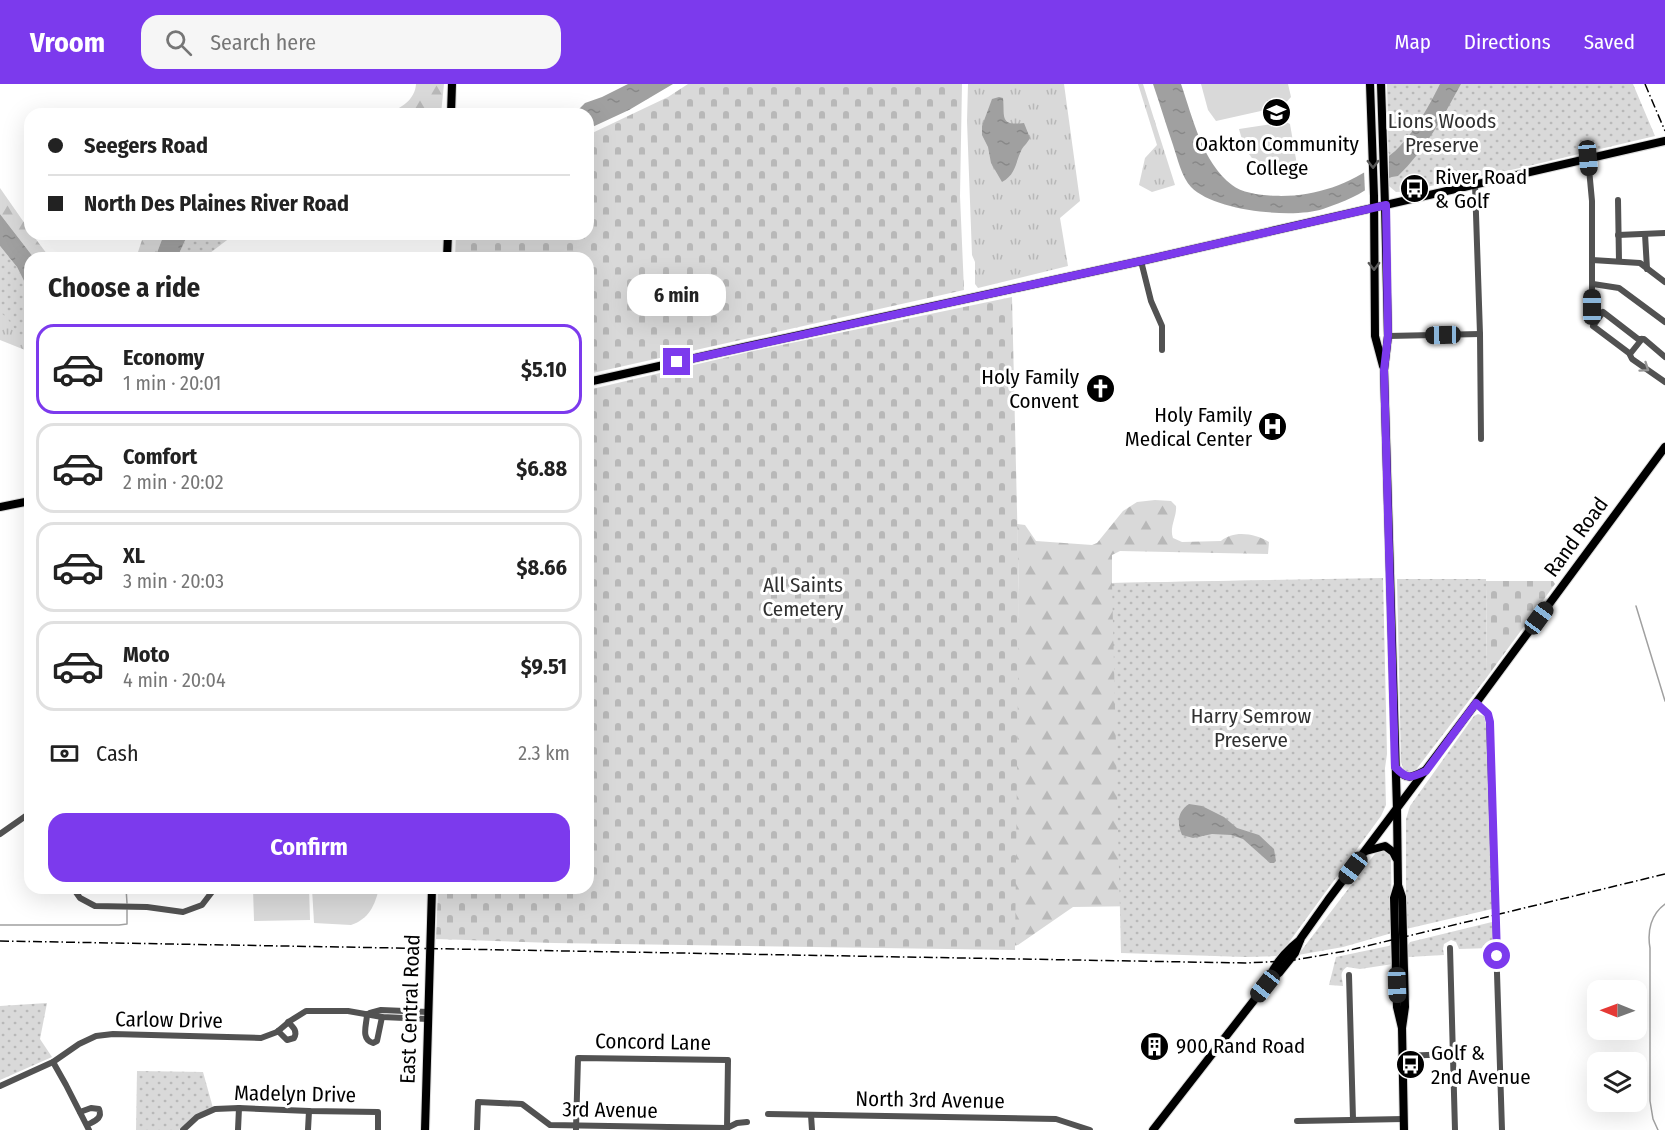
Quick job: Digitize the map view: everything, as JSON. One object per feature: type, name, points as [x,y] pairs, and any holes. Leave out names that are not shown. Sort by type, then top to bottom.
[{"type":"main road","points":[[451,108],[452,84]]},
{"type":"main road","points":[[1370,84],[1375,336],[1384,370]]},
{"type":"main road","points":[[1381,84],[1388,336],[1384,370],[1397,810],[1398,885],[1394,898],[1397,1007],[1402,1029],[1404,1130]]},
{"type":"main road","points":[[594,381],[1141,261],[1665,141]]},
{"type":"main road","name":"Rand Road","points":[[1153,1130],[1267,983],[1279,973],[1295,953],[1301,938],[1665,447]]},
{"type":"main road","points":[[0,507],[24,502]]},
{"type":"main road","points":[[1395,767],[1407,777],[1426,771]]},
{"type":"main road","points":[[1365,852],[1385,846],[1393,852],[1397,860]]},
{"type":"main road","name":"East Central Road","points":[[425,1130],[432,894]]},
{"type":"street","points":[[1588,158],[1592,201],[1592,307]]},
{"type":"street","points":[[1475,184],[1481,438]]},
{"type":"street","points":[[1618,200],[1619,261]]},
{"type":"street","points":[[1618,235],[1665,233]]},
{"type":"street","points":[[1645,234],[1647,269]]},
{"type":"street","points":[[1592,260],[1640,263],[1665,282]]},
{"type":"street","points":[[1141,261],[1151,301],[1162,326],[1162,350]]},
{"type":"street","points":[[1593,284],[1619,288],[1665,322]]},
{"type":"street","points":[[1665,357],[1644,339],[1638,339],[1603,312],[1593,326],[1630,354],[1632,359],[1665,382]]},
{"type":"street","points":[[1388,336],[1480,334]]},
{"type":"street","points":[[1630,354],[1642,339]]},
{"type":"street","points":[[1476,703],[1488,714],[1490,722],[1502,1130]]},
{"type":"street","points":[[0,834],[24,817]]},
{"type":"street","points":[[77,894],[95,906],[147,907],[183,912],[202,905],[210,894]]},
{"type":"street","points":[[1450,948],[1455,1130]]},
{"type":"street","points":[[1349,975],[1353,1119]]},
{"type":"street","name":"Carlow Drive","points":[[367,1014],[381,1010],[428,1016]]},
{"type":"street","name":"Carlow Drive","points":[[0,1086],[52,1062],[96,1036],[124,1034],[261,1038],[278,1031],[306,1011],[348,1011],[382,1017],[428,1016]]},
{"type":"street","points":[[367,1014],[365,1037],[373,1043],[378,1041],[382,1017]]},
{"type":"street","name":"Carlow Drive","points":[[278,1031],[287,1040],[294,1038],[295,1030],[288,1022]]},
{"type":"street","points":[[1402,1056],[1453,1054]]},
{"type":"street","name":"Concord Lane","points":[[576,1128],[578,1058],[728,1060],[727,1128]]},
{"type":"street","points":[[52,1062],[88,1128],[100,1115],[99,1109],[91,1108],[80,1113]]},
{"type":"street","name":"3rd Avenue","points":[[477,1130],[478,1102],[522,1104],[550,1125],[576,1128],[727,1128],[747,1122]]},
{"type":"street","points":[[238,1130],[239,1108]]},
{"type":"street","name":"Madelyn Drive","points":[[183,1130],[197,1117],[215,1109],[239,1108],[378,1112],[378,1130]]},
{"type":"street","points":[[308,1130],[309,1111]]},
{"type":"street","name":"North 3rd Avenue","points":[[768,1114],[1056,1119],[1090,1130]]},
{"type":"street","points":[[812,1114],[812,1130]]},
{"type":"street","points":[[1298,1121],[1404,1119]]},
{"type":"green space","points":[[416,84],[444,84],[442,108],[398,108],[410,99]]},
{"type":"green space","points":[[688,84],[962,84],[960,196],[964,290],[594,373],[594,252],[455,252],[456,240],[594,240],[594,132],[668,97]]},
{"type":"green space","points":[[968,84],[1064,84],[1080,201],[1060,218],[1068,266],[978,288],[975,284],[967,121]]},
{"type":"green space","points":[[1138,84],[1143,84],[1175,185],[1152,192],[1139,185],[1145,158],[1157,145]]},
{"type":"green space","points":[[1201,84],[1288,84],[1291,97],[1283,106],[1216,121],[1208,110]]},
{"type":"green space","name":"Lions Woods Preserve","points":[[1387,84],[1633,84],[1655,136],[1490,175],[1396,192],[1389,186],[1388,179]]},
{"type":"green space","points":[[1286,122],[1290,124],[1298,171],[1275,172],[1258,165],[1247,150],[1239,129]]},
{"type":"green space","points":[[0,188],[24,222],[24,240],[36,240],[46,252],[29,252],[0,214]]},
{"type":"green space","points":[[142,240],[162,240],[157,252],[138,252]]},
{"type":"green space","points":[[185,240],[227,240],[211,252],[180,252]]},
{"type":"green space","points":[[0,246],[17,267],[24,281],[24,342],[0,312]]},
{"type":"green space","points":[[0,295],[24,329],[24,350],[0,340]]},
{"type":"green space","name":"All Saints Cemetery","points":[[1012,297],[1019,596],[1015,950],[436,939],[438,894],[594,894],[594,389],[753,351]]},
{"type":"green space","points":[[1171,501],[1176,506],[1173,538],[1182,542],[1221,541],[1238,534],[1257,536],[1269,542],[1268,554],[1120,551],[1112,555],[1112,583],[1294,580],[1297,582],[1322,579],[1363,579],[1143,906],[1073,907],[1018,945],[1007,947],[1019,596],[1017,524],[1025,525],[1036,541],[1092,545],[1097,543],[1123,511],[1137,502]]},
{"type":"green space","name":"Harry Semrow Preserve","points":[[1383,578],[1387,754],[1386,805],[1381,816],[1279,956],[1121,953],[1112,583]]},
{"type":"green space","points":[[1397,579],[1486,579],[1487,677],[1415,771],[1410,774],[1404,771],[1401,762]]},
{"type":"green space","points":[[1486,581],[1553,581],[1555,584],[1487,677]]},
{"type":"green space","points":[[1478,714],[1484,716],[1486,724],[1492,909],[1406,929],[1406,819],[1410,806],[1474,716]]},
{"type":"green space","points":[[1384,849],[1391,859],[1392,933],[1343,947],[1298,955],[1374,855]]},
{"type":"green space","points":[[253,894],[309,894],[310,920],[254,921]]},
{"type":"green space","points":[[312,894],[377,894],[367,915],[351,925],[314,923]]},
{"type":"green space","points":[[1492,922],[1492,948],[1459,949],[1456,942],[1451,940],[1444,944],[1444,955],[1408,957],[1410,942]]},
{"type":"green space","points":[[1393,945],[1393,964],[1360,969],[1347,967],[1342,974],[1343,986],[1329,985],[1336,957]]},
{"type":"green space","points":[[47,1003],[40,1039],[52,1057],[0,1080],[0,1006]]},
{"type":"green space","points":[[137,1071],[203,1072],[213,1108],[193,1117],[179,1130],[136,1130]]},
{"type":"water","points":[[628,84],[673,84],[629,110],[594,126],[594,108],[580,108],[585,103]]},
{"type":"water","points":[[1153,84],[1181,84],[1194,125],[1206,152],[1213,164],[1232,185],[1262,195],[1281,196],[1320,191],[1344,183],[1368,170],[1398,149],[1422,116],[1440,84],[1461,84],[1425,144],[1398,176],[1386,179],[1353,197],[1323,209],[1310,212],[1274,213],[1254,211],[1217,202],[1191,187],[1180,167]]},
{"type":"water","points":[[1003,98],[1005,119],[1010,123],[1024,123],[1030,138],[1022,149],[1013,172],[1002,182],[991,163],[988,147],[982,135],[982,126],[992,99]]},
{"type":"water","points":[[0,214],[29,252],[24,252],[24,281],[17,267],[0,246]]},
{"type":"water","points":[[162,240],[185,240],[180,252],[157,252]]},
{"type":"water","points":[[1189,804],[1202,806],[1224,817],[1237,828],[1259,835],[1274,849],[1276,861],[1270,863],[1243,839],[1231,835],[1212,834],[1193,838],[1182,835],[1179,818]]},
{"type":"pier","points":[[1389,153],[1389,178],[1365,193],[1364,170]]},
{"type":"waterway","points":[[1636,606],[1665,701]]},
{"type":"waterway","points":[[126,894],[127,903]]},
{"type":"waterway","points":[[1658,1130],[1653,1119],[1650,1101],[1649,935],[1653,918],[1665,904]]},
{"type":"waterway","points":[[0,925],[119,925],[127,924],[127,910]]},
{"type":"railway","points":[[1645,84],[1665,131]]},
{"type":"railway","points":[[0,941],[1245,963],[1289,961],[1346,951],[1665,874]]},
{"type":"place","name":"Oakton Community College","points":[[1277,113]]},
{"type":"place","name":"River Road & Golf","points":[[1414,189]]},
{"type":"place","name":"Holy Family Convent","points":[[1100,389]]},
{"type":"place","name":"Holy Family Medical Center","points":[[1273,427]]},
{"type":"place","name":"900 Rand Road","points":[[1155,1046]]},
{"type":"place","name":"Golf & 2nd Avenue","points":[[1410,1065]]},
{"type":"route","points":[[677,362],[1386,205],[1388,336],[1384,370],[1395,767],[1407,777],[1426,771],[1476,703],[1488,714],[1497,956]]}]
